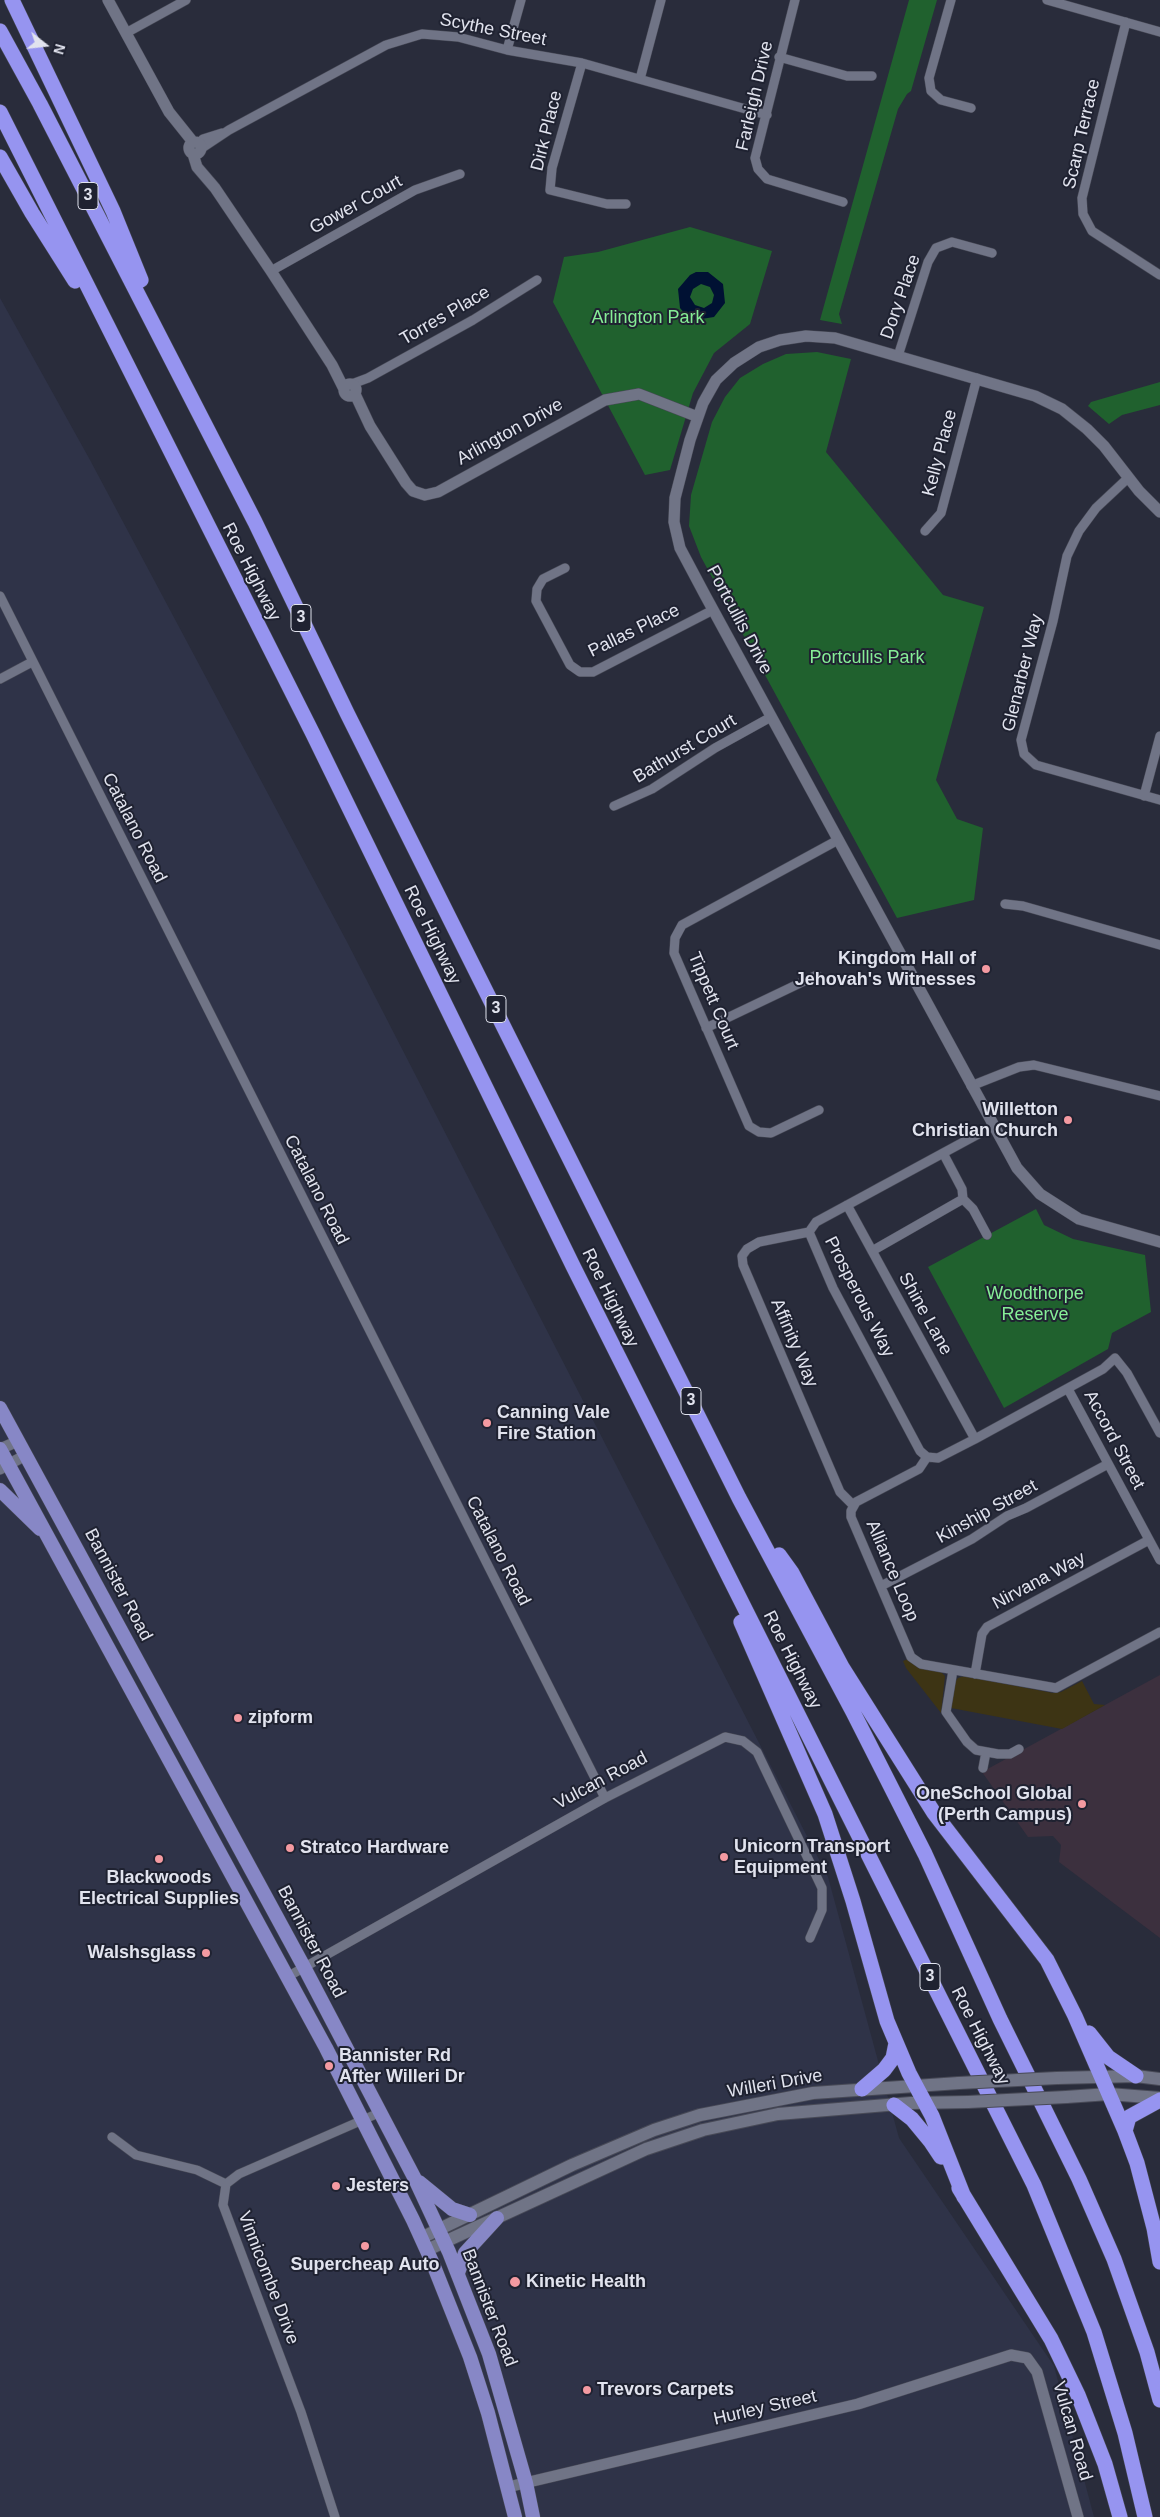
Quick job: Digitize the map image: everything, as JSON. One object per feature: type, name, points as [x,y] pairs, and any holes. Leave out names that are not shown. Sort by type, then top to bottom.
[{"type":"highway","points":[[12,0],[113,211],[174,362]]},
{"type":"highway","name":"Roe Highway","points":[[0,31],[174,362],[739,1498],[853,1712],[925,1854],[1000,2020],[1079,2179],[1114,2259],[1147,2352],[1160,2400]]},
{"type":"highway","name":"Roe Highway","points":[[0,112],[313,734],[668,1455],[1034,2185],[1094,2332],[1125,2433],[1145,2517]]},
{"type":"highway","points":[[0,157],[32,213],[119,349]]},
{"type":"highway","points":[[668,1455],[825,1814],[853,1900],[874,1980],[896,2043],[915,2086],[925,2103],[964,2197]]},
{"type":"highway","points":[[739,1498],[792,1573],[842,1667],[934,1813],[1047,1960],[1102,2076],[1137,2163],[1154,2228],[1160,2262]]},
{"type":"highway","points":[[1075,2016],[1108,2057],[1136,2076]]},
{"type":"highway","points":[[862,2089],[884,2070],[893,2058],[896,2043]]},
{"type":"highway","points":[[1125,2131],[1129,2116],[1160,2099]]},
{"type":"highway","points":[[894,2104],[912,2119],[931,2142],[1051,2339],[1078,2394],[1105,2464],[1120,2517]]},
{"type":"main road","name":"Bannister Road","points":[[0,1408],[304,1967],[415,2178],[458,2273],[489,2354],[526,2482],[533,2517]]},
{"type":"main road","name":"Bannister Road","points":[[0,1449],[5,1467],[49,1538],[364,2119],[424,2244],[470,2357],[515,2517]]},
{"type":"main road","points":[[0,1490],[49,1538]]},
{"type":"main road","name":"Willeri Drive","points":[[424,2244],[438,2230],[572,2165],[654,2130],[700,2115],[813,2093],[862,2089],[1102,2076],[1136,2076],[1160,2079]]},
{"type":"main road","name":"Willeri Drive","points":[[424,2244],[444,2242],[646,2149],[703,2130],[778,2114],[894,2104],[1109,2094],[1160,2099]]},
{"type":"main road","points":[[415,2178],[452,2209],[470,2215]]},
{"type":"main road","points":[[458,2273],[465,2253],[497,2218]]},
{"type":"street","name":"Arlington Drive","points":[[108,0],[169,112],[174,128],[182,142],[196,148],[215,188],[332,365],[350,389],[370,426],[413,492],[425,495],[438,492],[605,400],[639,394],[698,417]]},
{"type":"street","points":[[126,33],[186,0]]},
{"type":"street","points":[[507,50],[521,0]]},
{"type":"street","points":[[640,80],[661,0]]},
{"type":"street","name":"Farleigh Drive","points":[[795,0],[755,158],[758,169],[767,178],[842,202]]},
{"type":"street","points":[[951,0],[929,78],[931,91],[941,100],[972,108]]},
{"type":"street","points":[[1047,0],[1083,5],[1126,22],[1160,32]]},
{"type":"street","name":"Scarp Terrace","points":[[1126,22],[1082,198],[1083,214],[1092,231],[1160,275]]},
{"type":"street","name":"Scythe Street","points":[[196,148],[386,45],[402,38],[422,34],[448,36],[507,50],[582,63],[767,115]]},
{"type":"street","points":[[780,57],[847,76],[872,76]]},
{"type":"street","name":"Dirk Place","points":[[582,63],[552,168],[550,190],[607,204],[626,204]]},
{"type":"street","name":"Gower Court","points":[[270,271],[415,190],[460,174]]},
{"type":"street","name":"Dory Place","points":[[898,356],[928,262],[936,248],[952,242],[992,253]]},
{"type":"street","name":"Torres Place","points":[[350,389],[473,320],[536,280]]},
{"type":"street","name":"Portcullis Drive","points":[[1160,512],[1128,478],[1087,428],[1062,409],[1035,396],[977,378],[835,338],[806,336],[780,340],[753,350],[734,363],[710,389],[698,417],[675,498],[674,522],[680,548],[1017,1168],[1052,1204],[1079,1219],[1160,1242]]},
{"type":"street","name":"Kelly Place","points":[[925,531],[941,513],[977,378]]},
{"type":"street","name":"Glenarber Way","points":[[1128,478],[1096,508],[1079,532],[1067,556],[1053,621],[1021,740],[1024,754],[1036,765],[1160,800]]},
{"type":"street","name":"Pallas Place","points":[[565,568],[543,579],[537,589],[536,601],[570,665],[580,672],[593,672],[713,610]]},
{"type":"street","name":"Catalano Road","points":[[0,596],[605,1798]]},
{"type":"street","points":[[0,679],[32,662]]},
{"type":"street","name":"Bathurst Court","points":[[614,806],[652,789],[715,748],[771,717]]},
{"type":"street","points":[[1144,796],[1160,736]]},
{"type":"street","name":"Tippett Court","points":[[819,1110],[770,1133],[755,1130],[745,1119],[674,953],[675,938],[682,925],[838,840]]},
{"type":"street","points":[[1005,904],[1023,906],[1160,945]]},
{"type":"street","points":[[706,1028],[817,975]]},
{"type":"street","points":[[971,1086],[1019,1067],[1034,1065],[1160,1096]]},
{"type":"street","name":"Prosperous Way","points":[[927,1457],[920,1451],[833,1288],[809,1232],[816,1222],[993,1126]]},
{"type":"street","points":[[943,1153],[962,1189],[963,1199],[973,1209],[987,1235]]},
{"type":"street","points":[[872,1251],[963,1199]]},
{"type":"street","name":"Shine Lane","points":[[846,1205],[975,1439]]},
{"type":"street","name":"Affinity Way","points":[[809,1232],[759,1242],[747,1249],[742,1256],[743,1265],[840,1492],[853,1505]]},
{"type":"street","points":[[927,1457],[938,1458],[975,1439],[1103,1369],[1116,1358],[1127,1373],[1160,1433]]},
{"type":"street","name":"Accord Street","points":[[1068,1389],[1160,1560]]},
{"type":"street","points":[[0,1449],[18,1441]]},
{"type":"street","points":[[5,1467],[26,1455]]},
{"type":"street","name":"Alliance Loop","points":[[927,1457],[919,1469],[853,1505],[851,1517],[915,1661],[952,1670],[1050,1688],[1062,1687],[1160,1632]]},
{"type":"street","name":"Kinship Street","points":[[881,1586],[972,1539],[1007,1516],[1026,1508],[1108,1464]]},
{"type":"street","name":"Nirvana Way","points":[[975,1674],[982,1634],[987,1627],[1149,1540]]},
{"type":"street","points":[[952,1670],[946,1712],[967,1742],[976,1750],[986,1752],[1010,1754],[1019,1749]]},
{"type":"street","name":"Vulcan Road","points":[[287,1977],[605,1798],[725,1737],[743,1740],[758,1752],[822,1888],[822,1910],[810,1938]]},
{"type":"street","points":[[982,1768],[986,1752]]},
{"type":"street","points":[[112,2138],[136,2155],[197,2170],[226,2184],[239,2174],[381,2112]]},
{"type":"street","name":"Vinnicombe Drive","points":[[226,2184],[223,2206],[301,2412],[335,2517]]},
{"type":"street","name":"Hurley Street","points":[[508,2487],[858,2404],[1011,2356],[1027,2358]]},
{"type":"street","name":"Vulcan Road","points":[[1027,2358],[1037,2372],[1078,2517]]},
{"type":"shaded area","points":[[0,298],[90,460],[346,940],[828,1877],[899,2138],[1054,2366],[1094,2517],[0,2517]]},
{"type":"shaded area","name":"OneSchool Global (Perth Campus)","points":[[1160,1675],[1160,1938],[1059,1862],[1061,1845],[1053,1836],[1028,1837],[982,1772]]},
{"type":"green space","points":[[909,0],[937,0],[911,91],[898,109],[839,314],[842,324],[820,320]]},
{"type":"green space","name":"Arlington Park","points":[[690,227],[772,251],[750,324],[714,353],[693,393],[670,470],[645,475],[553,302],[564,257],[598,252]]},
{"type":"green space","name":"Portcullis Park","points":[[817,352],[851,359],[826,452],[943,595],[984,607],[936,780],[957,819],[983,828],[974,900],[897,918],[701,557],[689,526],[691,495],[712,422],[725,397],[740,378],[763,364],[786,354]]},
{"type":"green space","points":[[1160,382],[1160,405],[1122,415],[1109,424],[1088,406],[1091,402]]},
{"type":"green space","name":"Woodthorpe Reserve","points":[[1036,1209],[1044,1225],[1073,1239],[1145,1255],[1151,1312],[1112,1333],[1108,1349],[1004,1408],[928,1267]]},
{"type":"sand","points":[[908,1659],[918,1668],[941,1672],[945,1676],[941,1713],[906,1668],[903,1661]]},
{"type":"sand","points":[[964,1676],[1053,1693],[1061,1692],[1082,1681],[1094,1704],[1105,1705],[1062,1729],[951,1708],[955,1682],[958,1678]]},
{"type":"water","points":[[696,272],[708,272],[723,284],[725,303],[714,317],[695,320],[686,315],[680,308],[678,289],[690,275]],"holes":[[[701,284],[710,287],[714,295],[712,303],[704,308],[695,305],[690,297],[693,289]]]},
{"type":"place","name":"Kingdom Hall of Jehovah's Witnesses","points":[[986,969]]},
{"type":"place","name":"Willetton Christian Church","points":[[1068,1120]]},
{"type":"place","name":"Canning Vale Fire Station","points":[[487,1423]]},
{"type":"place","name":"zipform","points":[[238,1718]]},
{"type":"place","name":"OneSchool Global (Perth Campus)","points":[[1082,1804]]},
{"type":"place","name":"Stratco Hardware","points":[[290,1848]]},
{"type":"place","name":"Unicorn Transport Equipment","points":[[724,1857]]},
{"type":"place","name":"Blackwoods Electrical Supplies","points":[[159,1859]]},
{"type":"place","name":"Walshsglass","points":[[206,1953]]},
{"type":"place","name":"Bannister Rd After Willeri Dr","points":[[329,2066]]},
{"type":"place","name":"Jesters","points":[[336,2186]]},
{"type":"place","name":"Supercheap Auto","points":[[365,2246]]},
{"type":"place","name":"Kinetic Health","points":[[515,2282]]},
{"type":"place","name":"Trevors Carpets","points":[[587,2390]]}]
